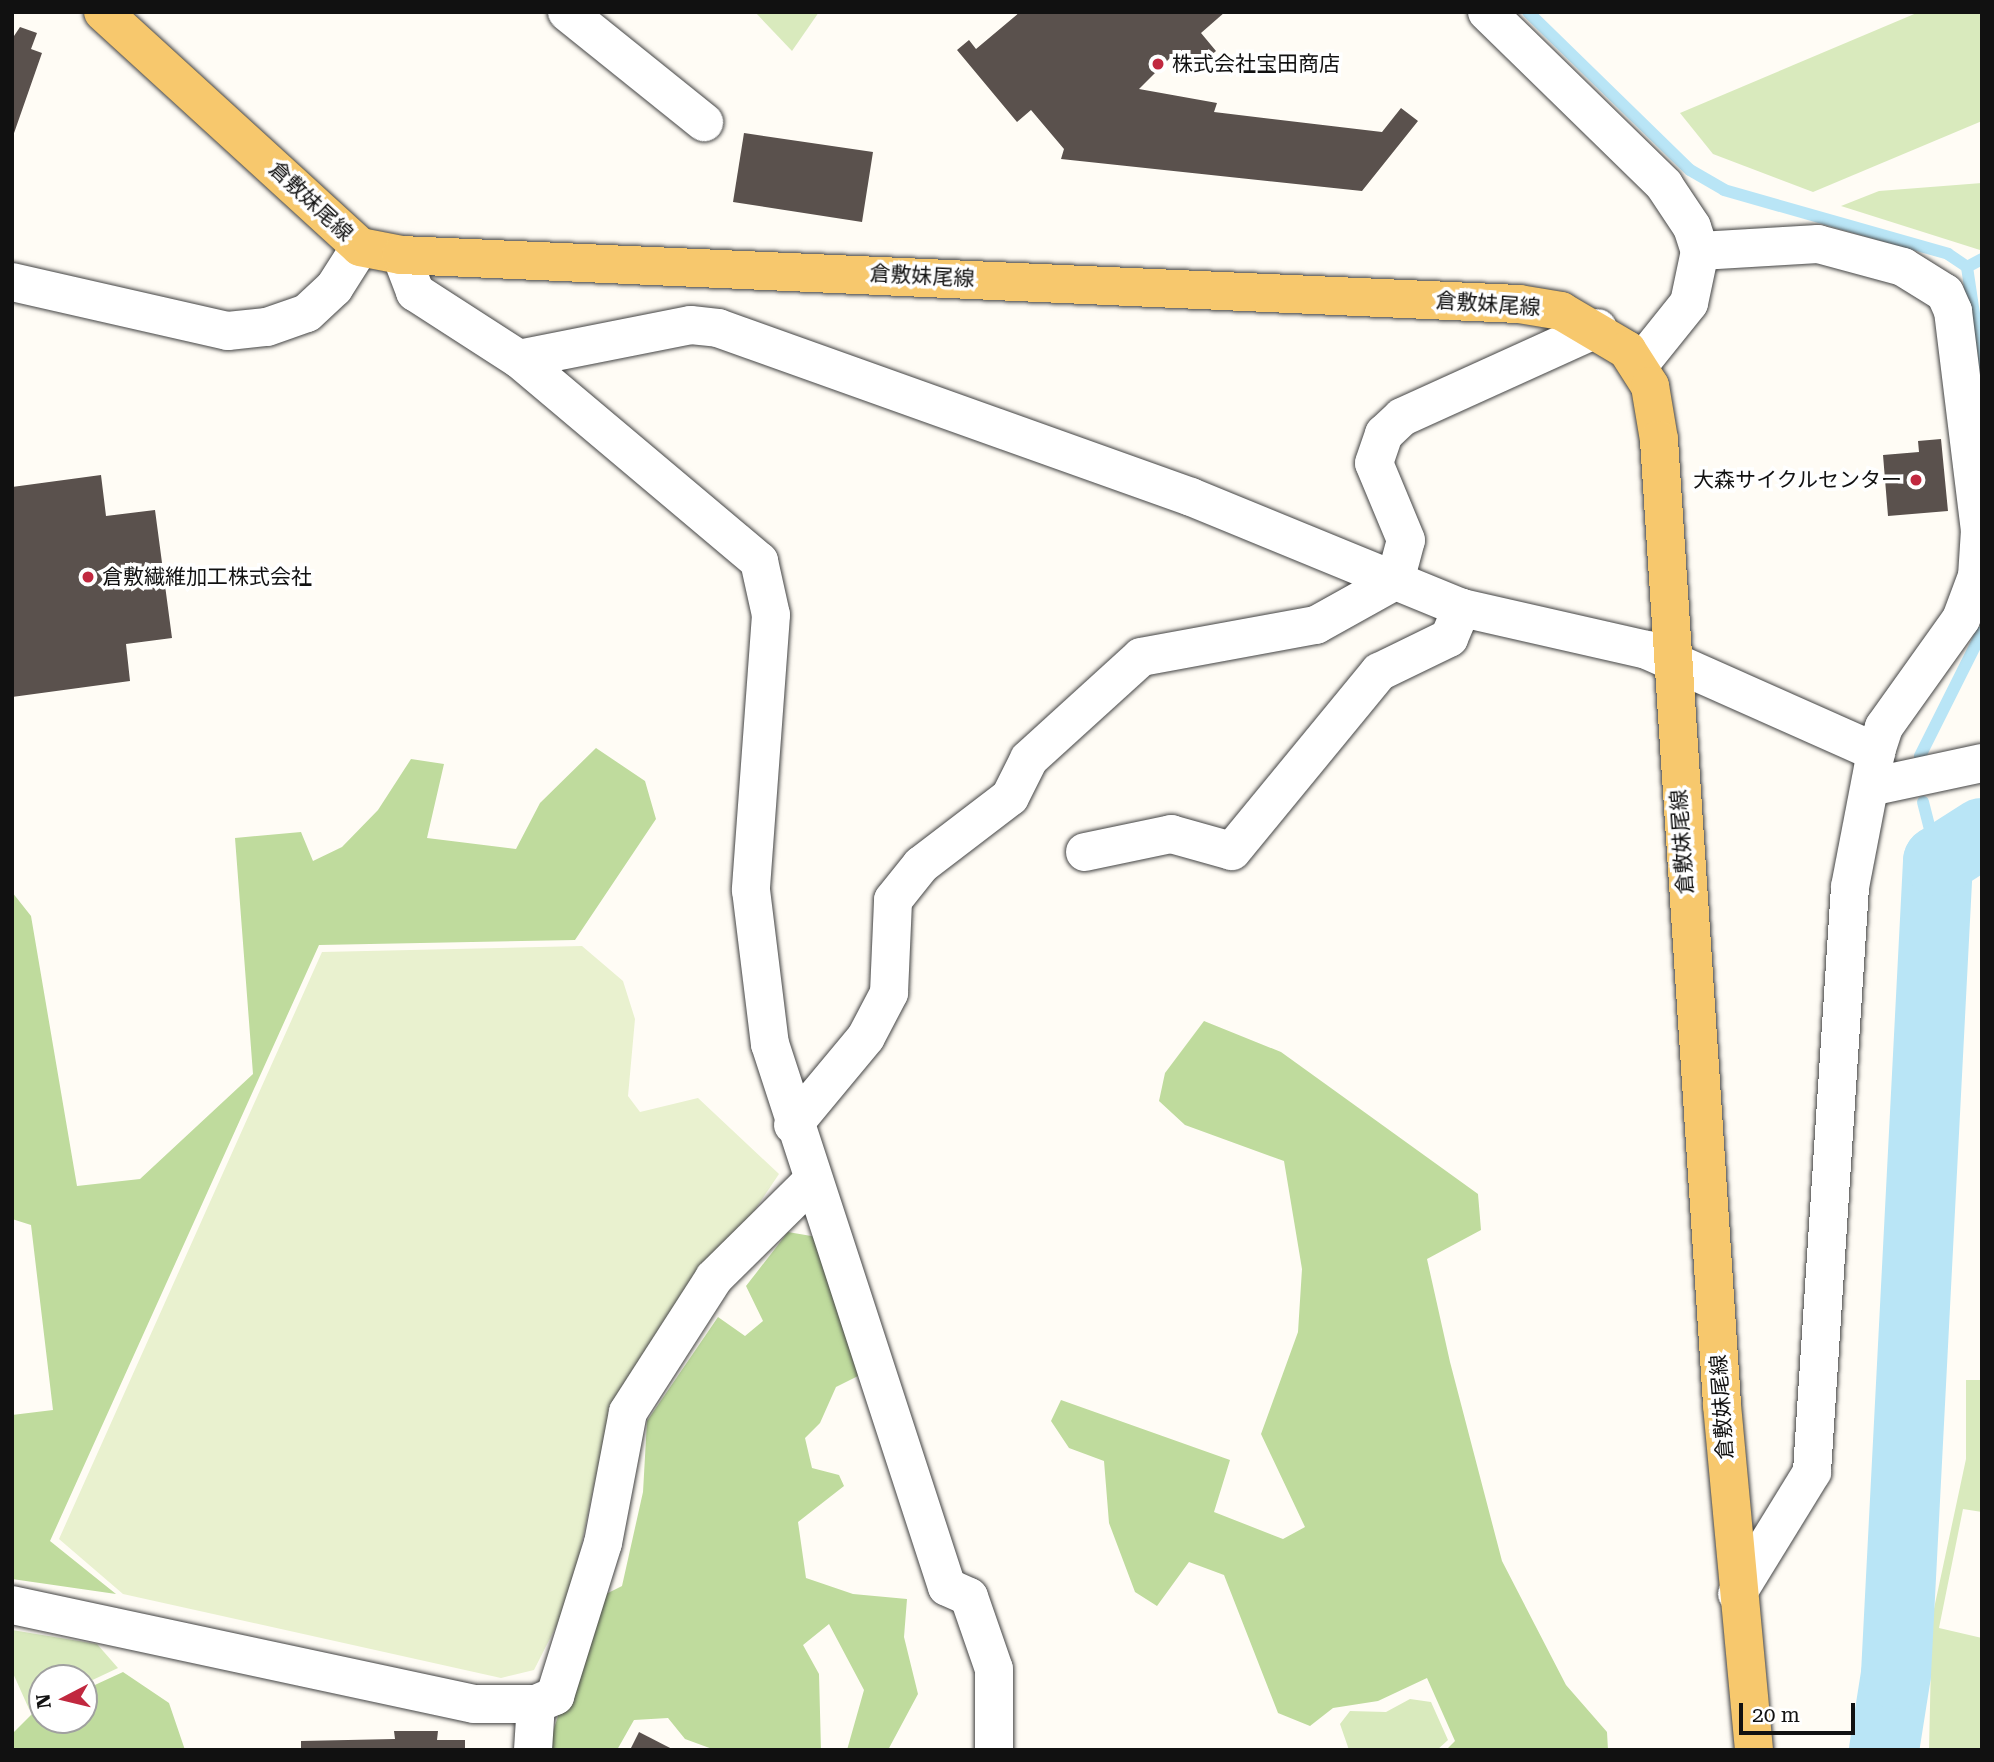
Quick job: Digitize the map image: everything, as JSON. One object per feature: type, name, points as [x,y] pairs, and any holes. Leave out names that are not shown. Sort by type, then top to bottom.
[{"type":"main road","name":"倉敷妹尾線","points":[[103,12],[360,247],[401,255],[1520,304],[1561,311],[1598,328],[1640,364],[1656,412],[1737,1594],[1754,1750]]},
{"type":"street","points":[[566,12],[704,121]]},
{"type":"street","points":[[1487,12],[1664,185],[1681,205],[1700,251],[1689,303],[1640,364]]},
{"type":"street","points":[[1700,251],[1818,244],[1903,267],[1945,293],[1953,311],[1981,530],[1977,576],[1961,619],[1884,727],[1850,887],[1812,1472],[1737,1594]]},
{"type":"street","points":[[12,282],[228,331],[267,327],[307,313],[334,288],[360,247]]},
{"type":"street","points":[[401,255],[415,292],[519,359],[759,561],[771,615],[751,890],[770,1044],[811,1181],[947,1587],[969,1597],[994,1669],[994,1750]]},
{"type":"street","points":[[519,359],[691,325],[718,328],[1191,497],[1462,608],[1647,650],[1876,769],[1982,763]]},
{"type":"street","points":[[793,1125],[866,1037],[889,993],[893,900],[921,865],[1010,797],[1029,759],[1141,657],[1316,625],[1395,581],[1406,540],[1374,463],[1384,434],[1402,417],[1598,328]]},
{"type":"street","points":[[1085,852],[1171,834],[1232,851],[1379,672],[1449,638],[1462,608]]},
{"type":"street","points":[[12,1605],[474,1704],[536,1704],[555,1696],[603,1543],[628,1412],[714,1278],[811,1181]]},
{"type":"street","points":[[533,1750],[536,1704]]},
{"type":"green space","points":[[755,12],[819,12],[792,51]]},
{"type":"green space","points":[[1919,12],[1982,12],[1982,121],[1813,192],[1713,154],[1680,113]]},
{"type":"green space","points":[[1982,183],[1980,250],[1841,206],[1879,191]]},
{"type":"green space","points":[[596,748],[645,781],[656,819],[575,940],[319,945],[50,1541],[116,1594],[12,1579],[12,1415],[53,1410],[31,1225],[12,1219],[12,892],[31,916],[77,1186],[140,1179],[253,1074],[235,838],[301,832],[313,861],[342,847],[378,810],[411,759],[444,764],[427,838],[516,849],[540,803]]},
{"type":"green space","points":[[582,946],[623,981],[635,1019],[628,1096],[640,1112],[698,1098],[779,1174],[605,1433],[570,1599],[534,1670],[501,1678],[123,1594],[59,1539],[322,952]]},
{"type":"green space","points":[[1204,1021],[1281,1052],[1478,1194],[1481,1230],[1427,1259],[1450,1362],[1502,1561],[1566,1685],[1607,1732],[1608,1750],[1446,1750],[1455,1741],[1427,1678],[1378,1701],[1333,1708],[1310,1726],[1278,1713],[1224,1575],[1189,1562],[1157,1606],[1135,1592],[1109,1523],[1104,1461],[1069,1448],[1051,1421],[1061,1400],[1230,1460],[1214,1512],[1283,1539],[1305,1527],[1261,1434],[1298,1332],[1302,1269],[1284,1161],[1185,1125],[1159,1101],[1165,1073]]},
{"type":"green space","points":[[788,1232],[817,1237],[864,1373],[836,1387],[820,1423],[805,1438],[812,1468],[839,1475],[844,1486],[798,1522],[806,1578],[853,1594],[907,1599],[904,1637],[918,1694],[888,1750],[847,1750],[864,1690],[829,1624],[803,1645],[819,1674],[821,1750],[715,1750],[685,1739],[668,1718],[634,1720],[617,1750],[547,1750],[596,1599],[622,1586],[643,1492],[647,1421],[718,1317],[745,1336],[763,1321],[746,1286]]},
{"type":"green space","points":[[1966,1380],[1982,1380],[1982,1512],[1963,1509],[1939,1628],[1982,1638],[1982,1750],[1929,1750],[1932,1618],[1966,1459]]},
{"type":"green space","points":[[12,1630],[97,1644],[118,1668],[98,1677],[98,1664],[28,1664],[28,1707],[12,1671]]},
{"type":"green space","points":[[123,1672],[169,1703],[185,1750],[12,1750],[12,1734],[28,1718],[28,1734],[98,1734],[98,1684]]},
{"type":"green space","points":[[1410,1699],[1431,1702],[1448,1740],[1437,1750],[1349,1750],[1340,1724],[1350,1711],[1386,1712]]},
{"type":"building","points":[[1020,12],[1225,12],[1201,33],[1216,51],[1189,74],[1173,55],[1139,89],[1217,103],[1214,112],[1382,132],[1401,108],[1418,121],[1362,191],[1061,159],[1064,149],[1031,110],[1017,122],[957,50],[969,40],[976,49]]},
{"type":"building","points":[[20,27],[37,33],[31,49],[42,53],[13,136],[12,39]]},
{"type":"building","points":[[744,133],[873,152],[862,222],[733,202]]},
{"type":"building","points":[[1941,439],[1948,511],[1888,516],[1883,455],[1919,452],[1918,441]]},
{"type":"building","name":"倉敷繊維加工株式会社","points":[[101,475],[106,516],[155,510],[172,638],[126,644],[130,681],[12,697],[12,487]]},
{"type":"building","points":[[394,1731],[438,1731],[437,1740],[465,1740],[465,1750],[301,1750],[301,1741],[395,1739]]},
{"type":"building","points":[[639,1732],[674,1750],[630,1750]]},
{"type":"waterway","points":[[1528,12],[1690,170],[1724,190],[1948,254],[1967,267],[1982,367]]},
{"type":"waterway","points":[[1967,267],[1982,259]]},
{"type":"waterway","points":[[1920,756],[1982,632]]},
{"type":"waterway","points":[[1923,802],[1938,861]]},
{"type":"waterway","points":[[1884,1750],[1896,1674],[1938,861],[1982,833]]},
{"type":"place","name":"株式会社宝田商店","points":[[1158,64]]},
{"type":"place","name":"大森サイクルセンター","points":[[1916,480]]},
{"type":"place","name":"倉敷繊維加工株式会社","points":[[88,577]]}]
